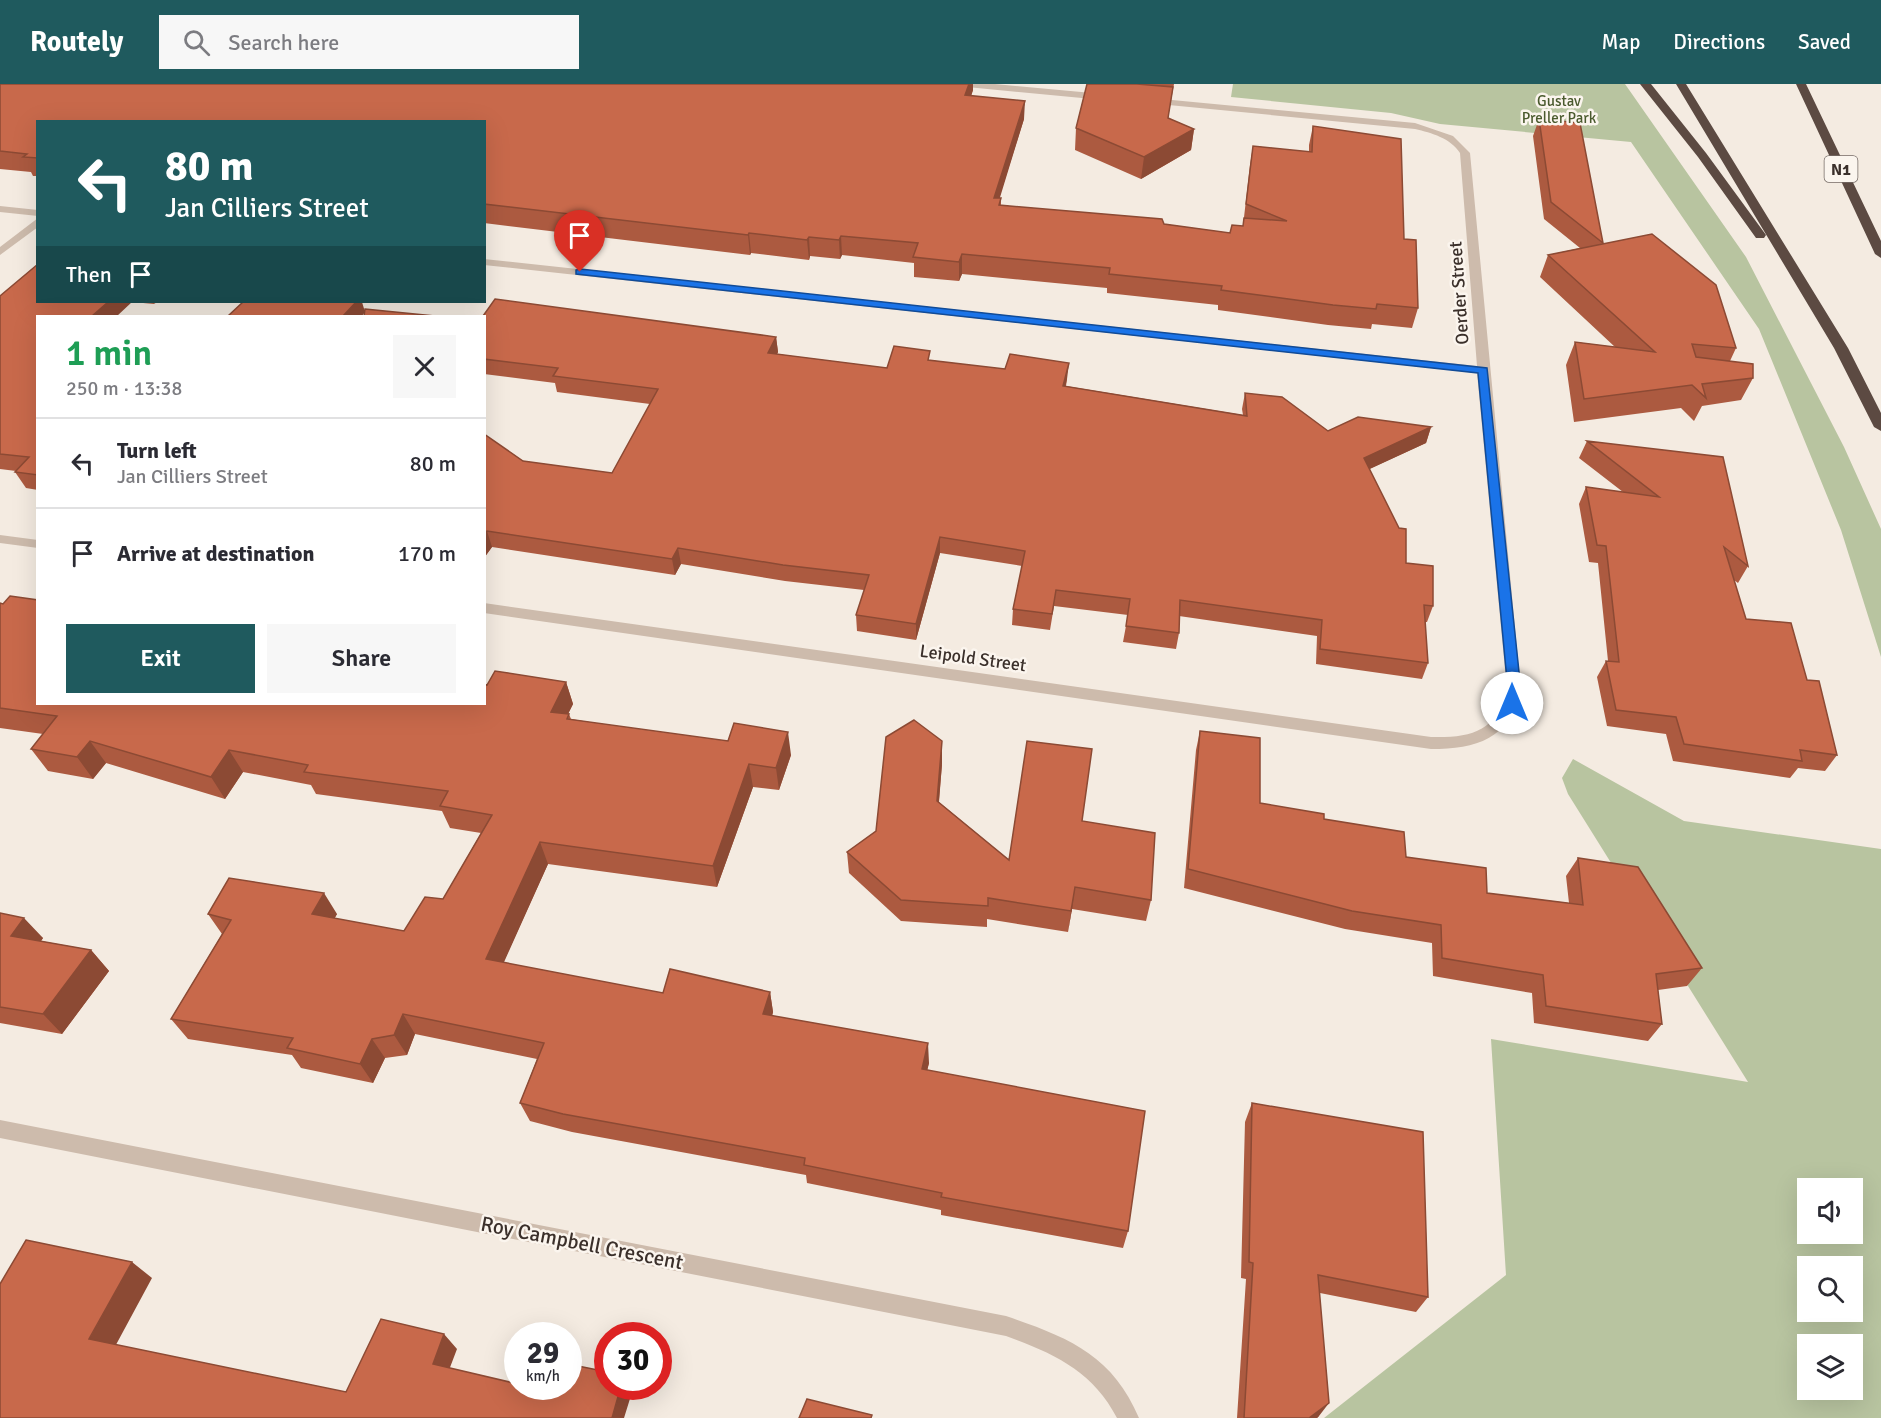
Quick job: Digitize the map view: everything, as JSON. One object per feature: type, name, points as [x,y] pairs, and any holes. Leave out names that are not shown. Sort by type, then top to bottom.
[{"type":"highway","points":[[1645,84],[1702,155],[1841,348]]},
{"type":"highway","points":[[1681,84],[1841,348],[1881,427]]},
{"type":"highway","name":"N1","points":[[1801,84],[1881,254]]},
{"type":"street","points":[[967,84],[1038,87],[1118,98]]},
{"type":"street","name":"Oerder Street","points":[[1141,100],[1415,126],[1446,135],[1455,141],[1465,153],[1514,691],[1506,717],[1494,729],[1479,738],[1455,744]]},
{"type":"street","points":[[0,209],[36,213]]},
{"type":"street","points":[[0,252],[36,223]]},
{"type":"street","points":[[486,262],[1483,370]]},
{"type":"street","points":[[0,539],[36,544]]},
{"type":"street","name":"Leipold Street","points":[[486,608],[1431,743],[1455,744]]},
{"type":"street","name":"Roy Campbell Crescent","points":[[0,1129],[1006,1326],[1051,1341],[1090,1363],[1118,1395],[1128,1418]]},
{"type":"green space","name":"Gustav Preller Park","points":[[1233,84],[1625,84],[1746,257],[1844,447],[1881,529],[1881,657],[1841,530],[1759,329],[1631,142],[1440,124],[1391,113],[1231,97]]},
{"type":"green space","points":[[1573,759],[1684,821],[1881,849],[1881,1418],[1324,1418],[1506,1275],[1491,1039],[1748,1082],[1568,794],[1562,778]]},
{"type":"building","points":[[0,84],[969,84],[965,95],[1025,101],[994,198],[1001,198],[999,205],[1162,219],[1164,224],[1230,233],[1232,225],[1243,226],[1244,218],[1287,221],[1246,204],[1253,146],[1312,152],[1313,126],[1401,139],[1404,239],[1416,240],[1418,308],[1377,304],[1376,309],[1333,305],[1221,290],[1222,286],[1109,274],[1110,268],[962,254],[959,262],[913,257],[918,243],[841,236],[839,240],[809,237],[807,240],[749,233],[748,235],[486,204],[486,120],[36,120],[36,158],[23,157],[27,154],[0,151]]},
{"type":"building","points":[[1087,84],[1173,87],[1168,118],[1194,129],[1144,157],[1076,128]]},
{"type":"building","points":[[1539,119],[1580,123],[1603,243],[1551,202]]},
{"type":"building","points":[[1652,234],[1716,285],[1736,348],[1692,344],[1696,357],[1753,364],[1753,378],[1702,384],[1706,398],[1692,385],[1584,399],[1575,342],[1655,352],[1548,255]]},
{"type":"building","points":[[36,266],[36,303],[107,303],[93,315],[36,315],[36,475],[15,472],[29,457],[0,454],[0,296]]},
{"type":"building","points":[[495,299],[776,337],[768,353],[887,368],[894,346],[930,351],[928,360],[1005,369],[1010,354],[1069,363],[1063,386],[1247,416],[1245,393],[1282,397],[1328,431],[1358,417],[1431,427],[1364,458],[1399,528],[1406,529],[1406,563],[1433,566],[1433,606],[1424,605],[1428,663],[1320,649],[1322,620],[1180,600],[1179,633],[1126,626],[1130,599],[1056,590],[1052,614],[1013,609],[1025,551],[940,537],[916,624],[856,615],[869,575],[783,565],[678,548],[672,559],[486,532],[486,435],[523,461],[612,473],[658,389],[553,376],[558,368],[486,359],[486,315],[484,315]]},
{"type":"building","points":[[242,303],[355,303],[344,315],[229,315]]},
{"type":"building","points":[[365,309],[425,315],[364,315]]},
{"type":"building","points":[[1587,441],[1723,457],[1748,566],[1724,547],[1746,619],[1791,623],[1807,680],[1819,681],[1837,755],[1800,750],[1802,761],[1684,744],[1676,717],[1616,710],[1606,661],[1619,662],[1606,546],[1597,545],[1586,487],[1659,497]]},
{"type":"building","points":[[10,596],[36,600],[36,705],[486,705],[486,685],[495,671],[566,682],[551,712],[569,714],[567,719],[728,741],[734,723],[788,732],[776,768],[749,764],[713,866],[540,842],[486,959],[663,993],[670,969],[770,992],[763,1014],[928,1043],[922,1069],[1145,1111],[1128,1231],[941,1197],[942,1193],[804,1165],[805,1158],[563,1114],[520,1103],[544,1043],[403,1014],[394,1035],[372,1039],[360,1064],[287,1048],[293,1038],[171,1019],[231,920],[208,914],[229,878],[324,893],[312,914],[404,931],[425,897],[443,899],[492,815],[440,806],[448,791],[304,772],[308,765],[229,750],[211,777],[90,741],[77,757],[31,749],[57,716],[0,708],[0,603],[3,604]]},
{"type":"building","points":[[914,720],[942,741],[937,801],[1009,860],[1027,741],[1092,749],[1082,821],[1155,833],[1151,900],[1075,887],[1071,911],[988,898],[988,906],[901,900],[847,852],[876,831],[886,737]]},
{"type":"building","points":[[1200,731],[1260,738],[1260,803],[1324,814],[1324,819],[1404,832],[1406,857],[1486,868],[1487,893],[1583,905],[1578,858],[1638,867],[1702,968],[1656,974],[1662,1024],[1546,1006],[1543,975],[1442,958],[1441,925],[1352,911],[1188,869]]},
{"type":"building","points":[[0,913],[24,918],[11,936],[91,950],[43,1014],[0,1007]]},
{"type":"building","points":[[1252,1103],[1423,1132],[1428,1297],[1318,1275],[1329,1403],[1309,1418],[1244,1418],[1253,1263],[1249,1262]]},
{"type":"building","points":[[26,1240],[132,1262],[89,1339],[346,1392],[381,1319],[444,1334],[433,1364],[504,1381],[504,1400],[582,1400],[582,1367],[594,1369],[594,1400],[617,1400],[612,1418],[0,1418],[0,1284]]},
{"type":"building","points":[[807,1399],[872,1415],[871,1418],[799,1418]]},
{"type":"route","points":[[580,272],[1483,370],[1514,691],[1512,703]]}]
